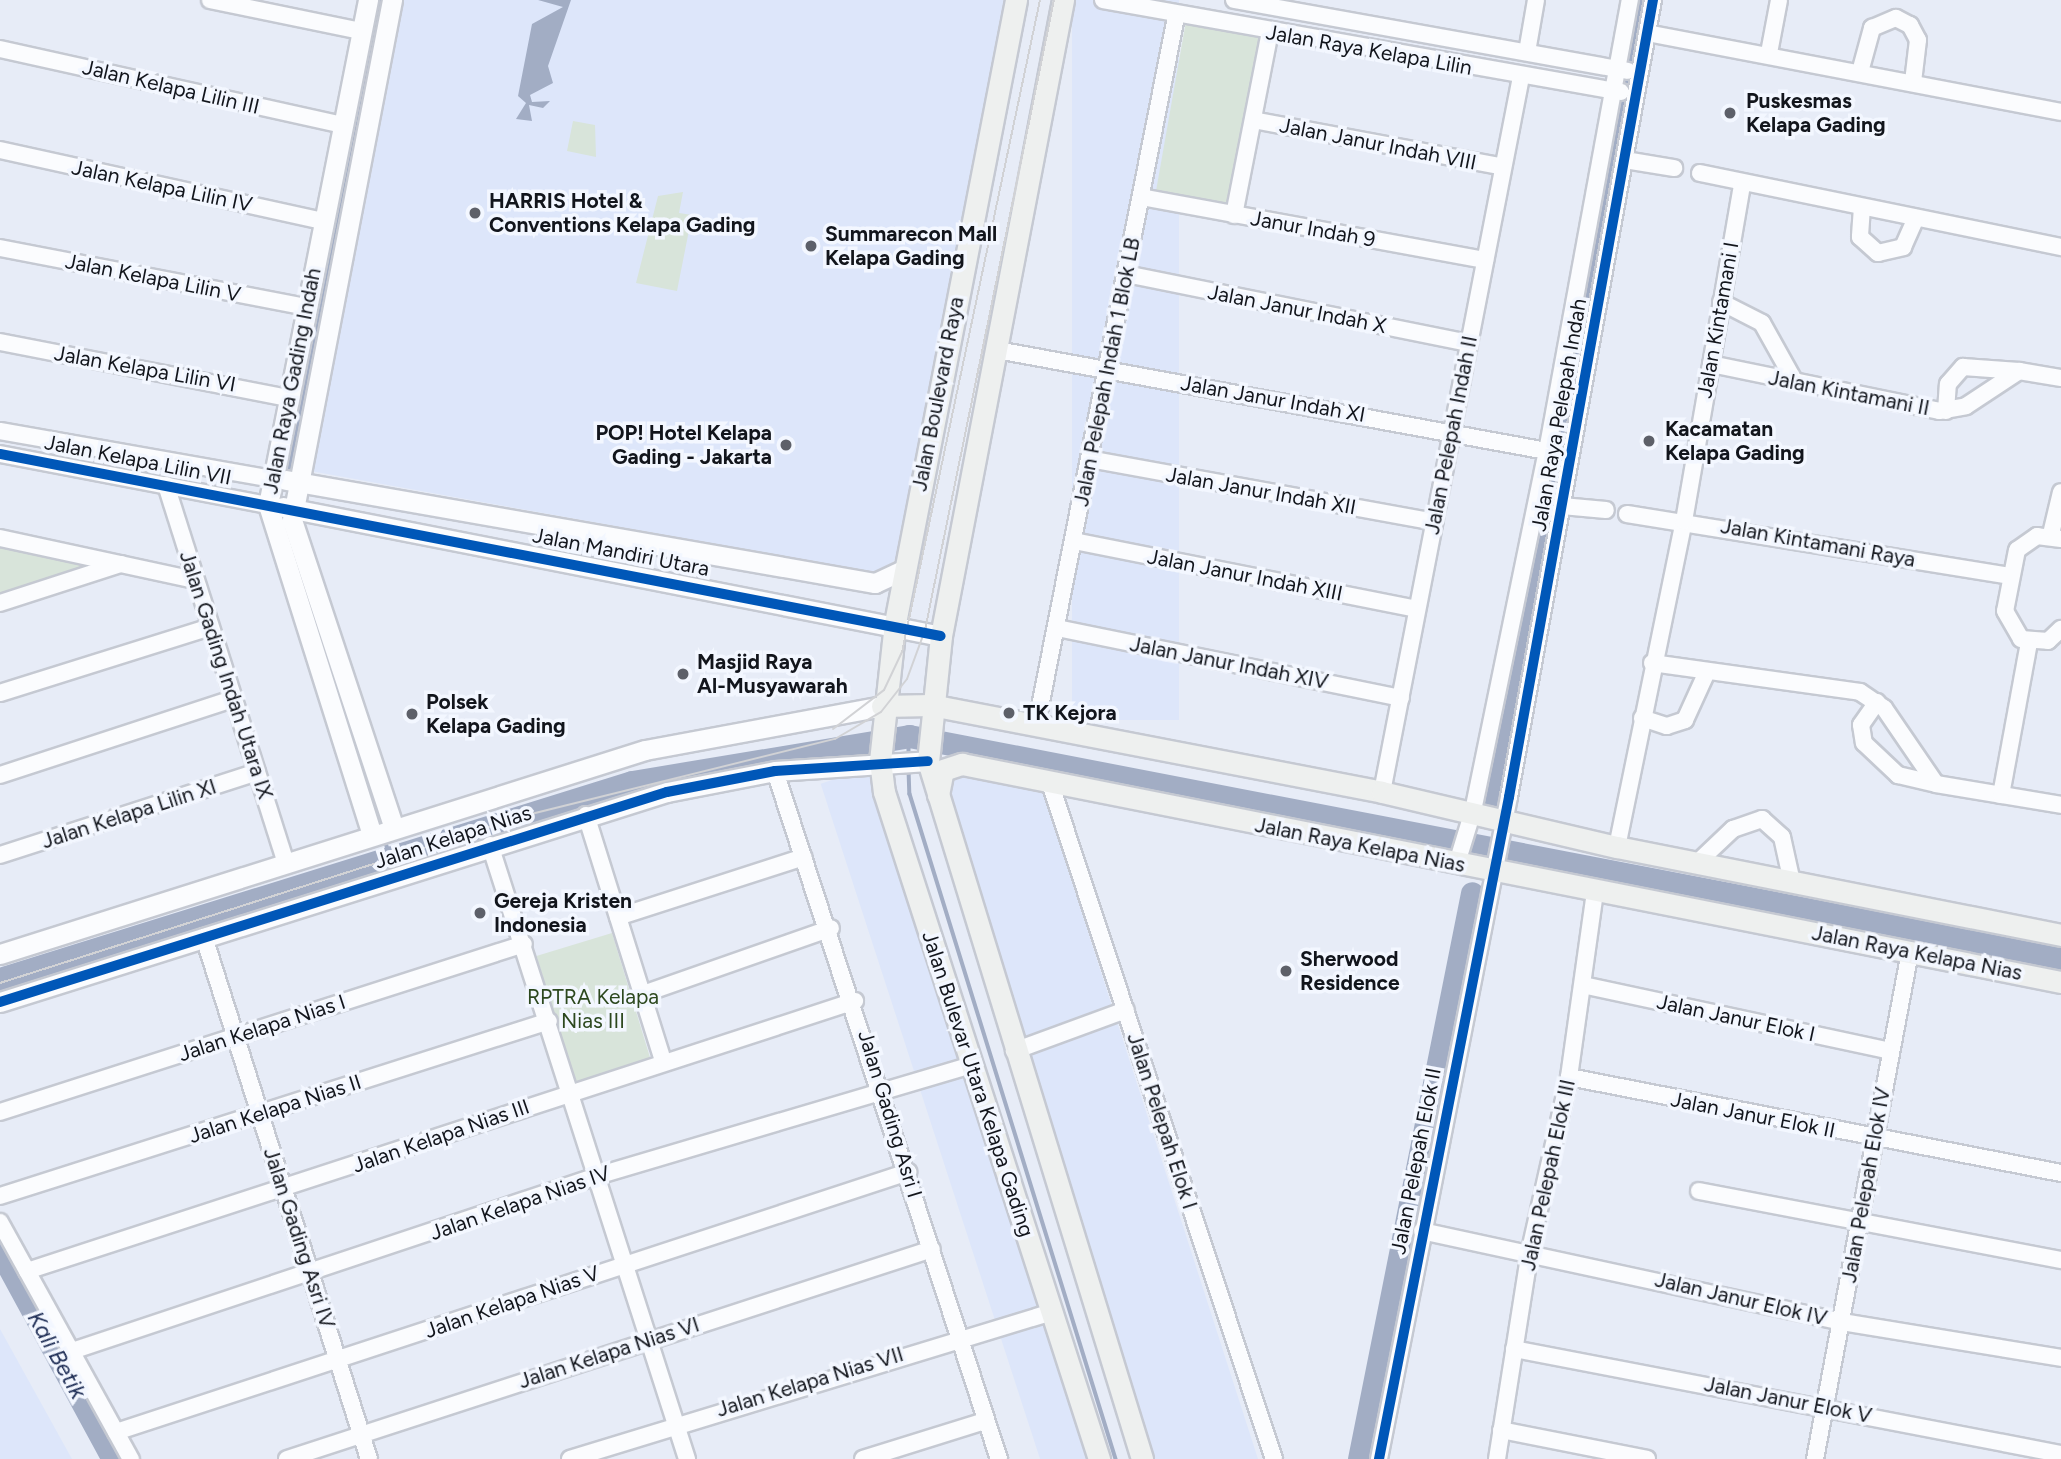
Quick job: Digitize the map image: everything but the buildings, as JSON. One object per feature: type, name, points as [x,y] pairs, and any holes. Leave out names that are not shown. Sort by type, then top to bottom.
[{"type":"main road","name":"Jalan Boulevard Raya","points":[[882,706],[905,569],[1016,0]]},
{"type":"main road","points":[[931,712],[941,636],[998,350],[1063,0]]},
{"type":"main road","points":[[882,706],[1036,727],[1382,792],[1473,815],[1503,815],[1617,847],[2061,935]]},
{"type":"main road","name":"Jalan Bulevar Utara Kelapa Gading","points":[[882,706],[880,733],[885,758],[884,792],[1099,1459]]},
{"type":"main road","name":"Jalan Bulevar Utara Kelapa Gading","points":[[931,712],[925,756],[936,804],[1142,1459]]},
{"type":"main road","name":"Jalan Raya Kelapa Nias","points":[[936,804],[943,769],[952,764],[1492,868],[1595,891],[2061,982]]},
{"type":"street","points":[[210,0],[361,31]]},
{"type":"street","name":"Jalan Raya Gading Indah","points":[[368,0],[268,505],[372,835]]},
{"type":"street","name":"Jalan Raya Gading Indah","points":[[392,0],[296,480],[293,509],[394,829]]},
{"type":"street","name":"Jalan Raya Kelapa Lilin","points":[[1104,0],[1136,4],[1177,17],[1624,93]]},
{"type":"street","name":"Jalan Raya Kelapa Lilin","points":[[1234,0],[1628,71]]},
{"type":"street","points":[[1527,52],[1536,0]]},
{"type":"street","name":"Jalan Raya Pelepah Indah","points":[[1460,862],[1473,815],[1624,93],[1628,71],[1630,0]]},
{"type":"street","name":"Jalan Raya Pelepah Indah","points":[[1492,868],[1625,160],[1624,93],[1628,71],[1646,36],[1653,0]]},
{"type":"street","points":[[1769,53],[1779,0]]},
{"type":"street","name":"Jalan Pelepah Indah 1 Blok LB","points":[[1036,727],[1177,17]]},
{"type":"street","points":[[1860,72],[1872,28],[1896,18],[1918,40],[1913,82]]},
{"type":"street","points":[[1234,215],[1270,32]]},
{"type":"street","points":[[1646,36],[1769,53],[2061,112]]},
{"type":"street","name":"Jalan Kelapa Lilin III","points":[[0,49],[342,125]]},
{"type":"street","name":"Jalan Pelepah Indah II","points":[[1382,792],[1521,77]]},
{"type":"street","name":"Jalan Janur Indah VIII","points":[[1253,120],[1503,167]]},
{"type":"street","name":"Jalan Kelapa Lilin IV","points":[[0,150],[323,221]]},
{"type":"street","points":[[1625,160],[1674,168]]},
{"type":"street","points":[[1700,173],[1742,184],[2061,247]]},
{"type":"street","name":"Jalan Kintamani I","points":[[1617,847],[1652,663],[1684,521],[1742,184]]},
{"type":"street","name":"Janur Indah 9","points":[[1141,197],[1485,260]]},
{"type":"street","points":[[1862,207],[1860,237],[1878,253],[1903,247],[1916,218]]},
{"type":"street","name":"Jalan Kelapa Lilin V","points":[[0,248],[306,307]]},
{"type":"street","name":"Jalan Janur Indah X","points":[[1126,274],[1469,343]]},
{"type":"street","points":[[1721,302],[1762,323],[1795,382]]},
{"type":"street","name":"Jalan Kelapa Lilin VI","points":[[0,342],[289,398]]},
{"type":"street","name":"Jalan Janur Indah XI","points":[[998,350],[1547,451]]},
{"type":"street","name":"Jalan Kintamani II","points":[[1711,364],[1947,411],[1966,406],[2019,371]]},
{"type":"street","points":[[1947,411],[1948,384],[1963,367],[2019,371],[2061,378]]},
{"type":"street","name":"Jalan Kelapa Lilin VII","points":[[0,431],[272,479]]},
{"type":"street","name":"Jalan Kelapa Lilin VII","points":[[0,454],[268,505]]},
{"type":"street","name":"Jalan Janur Indah XII","points":[[1089,459],[1434,522]]},
{"type":"street","name":"Jalan Mandiri Utara","points":[[272,479],[296,480],[536,521],[875,583],[905,569]]},
{"type":"street","name":"Jalan Gading Indah Utara IX","points":[[166,485],[286,864]]},
{"type":"street","points":[[2061,492],[2056,536],[2026,541],[2008,576],[2006,620],[2029,642],[2048,641],[2061,629]]},
{"type":"street","name":"Jalan Mandiri Utara","points":[[268,505],[895,623],[941,636]]},
{"type":"street","points":[[1562,506],[1606,510]]},
{"type":"street","name":"Jalan Kintamani Raya","points":[[1627,514],[1684,521],[2008,576]]},
{"type":"street","points":[[505,548],[512,517]]},
{"type":"street","points":[[530,555],[536,521]]},
{"type":"street","points":[[0,538],[195,580]]},
{"type":"street","name":"Jalan Janur Indah XIII","points":[[1074,541],[1416,609]]},
{"type":"street","points":[[0,603],[125,563]]},
{"type":"street","points":[[0,692],[210,627]]},
{"type":"street","name":"Jalan Janur Indah XIV","points":[[1057,628],[1401,698]]},
{"type":"street","points":[[2001,795],[2029,642]]},
{"type":"street","points":[[1652,663],[1706,674],[1860,692],[1877,702],[1936,784]]},
{"type":"street","points":[[1642,718],[1673,727],[1685,720],[1706,674]]},
{"type":"street","points":[[0,775],[233,699]]},
{"type":"street","points":[[1877,702],[1861,725],[1864,743],[1898,775],[2061,805]]},
{"type":"street","name":"Jalan Kelapa Nias","points":[[0,954],[372,835],[679,741],[882,706]]},
{"type":"street","name":"Jalan Kelapa Nias","points":[[0,1002],[586,815],[775,771],[925,756]]},
{"type":"street","name":"Jalan Gading Asri I","points":[[775,771],[855,1001],[999,1459]]},
{"type":"street","name":"Jalan Kelapa Lilin XI","points":[[0,855],[257,772]]},
{"type":"street","name":"Jalan Pelepah Elok I","points":[[1050,783],[1274,1459]]},
{"type":"street","points":[[586,815],[663,1061]]},
{"type":"street","points":[[1697,863],[1733,829],[1762,819],[1782,837],[1792,882]]},
{"type":"street","points":[[490,845],[600,1175],[687,1459]]},
{"type":"street","points":[[618,917],[804,857]]},
{"type":"street","name":"Jalan Pelepah Elok II","points":[[1379,1459],[1492,868]]},
{"type":"street","name":"Jalan Pelepah Elok III","points":[[1497,1459],[1530,1250],[1569,1077],[1595,891]]},
{"type":"street","points":[[643,994],[831,928]]},
{"type":"street","name":"Jalan Gading Asri IV","points":[[204,937],[369,1459]]},
{"type":"street","name":"Jalan Kelapa Nias I","points":[[0,1112],[524,944]]},
{"type":"street","name":"Jalan Pelepah Elok IV","points":[[1815,1459],[1910,952]]},
{"type":"street","name":"Jalan Janur Elok I","points":[[1583,985],[1890,1051]]},
{"type":"street","name":"Jalan Kelapa Nias III","points":[[27,1271],[283,1189],[663,1061],[855,1001]]},
{"type":"street","points":[[1014,1051],[1126,1010]]},
{"type":"street","name":"Jalan Kelapa Nias II","points":[[0,1196],[549,1021]]},
{"type":"street","name":"Jalan Kelapa Nias IV","points":[[72,1351],[311,1275],[600,1175],[972,1065]]},
{"type":"street","name":"Jalan Janur Elok II","points":[[1569,1077],[1875,1139],[2061,1173]]},
{"type":"street","name":"Jalan Kelapa Nias V","points":[[116,1432],[338,1362],[627,1263],[908,1172]]},
{"type":"street","points":[[1699,1191],[2061,1260]]},
{"type":"street","points":[[0,1222],[131,1459]]},
{"type":"street","name":"Jalan Janur Elok IV","points":[[1422,1231],[1530,1250],[1842,1322],[2061,1358]]},
{"type":"street","name":"Jalan Kelapa Nias VI","points":[[287,1459],[932,1249]]},
{"type":"street","name":"Jalan Kelapa Nias VII","points":[[570,1459],[676,1423],[959,1336],[1052,1312]]},
{"type":"street","name":"Jalan Janur Elok V","points":[[1514,1349],[1826,1406],[2061,1454]]},
{"type":"street","points":[[863,1459],[985,1421]]},
{"type":"street","points":[[1501,1430],[1647,1459]]},
{"type":"shaded area","points":[[399,0],[1006,0],[898,556],[887,569],[870,572],[305,470]]},
{"type":"shaded area","points":[[538,0],[571,0],[548,66],[553,83],[530,95],[532,102],[550,101],[543,108],[529,105],[532,121],[516,119],[526,103],[518,96],[532,24],[563,7]]},
{"type":"shaded area","points":[[1072,0],[1179,0],[1179,720],[1072,720]]},
{"type":"shaded area","points":[[935,760],[1041,786],[1258,1459],[1148,1459]]},
{"type":"shaded area","points":[[872,767],[1097,1458],[1040,1459],[821,784]]},
{"type":"shaded area","points":[[0,1329],[72,1459],[0,1459]]},
{"type":"green space","points":[[1186,21],[1269,36],[1238,208],[1156,193]]},
{"type":"green space","points":[[573,121],[595,125],[596,157],[567,151]]},
{"type":"green space","points":[[683,192],[679,213],[692,215],[677,291],[636,283],[658,196]]},
{"type":"green space","points":[[0,544],[102,565],[0,595]]},
{"type":"green space","name":"RPTRA Kelapa Nias III","points":[[612,933],[651,1061],[576,1084],[536,956]]},
{"type":"waterway","points":[[288,475],[382,0]]},
{"type":"waterway","points":[[1491,797],[1642,0]]},
{"type":"waterway","points":[[343,705],[381,825]]},
{"type":"waterway","points":[[909,736],[909,755]]},
{"type":"waterway","points":[[0,979],[632,782],[909,736],[2061,958]]},
{"type":"waterway","points":[[909,770],[910,794],[1116,1459]]},
{"type":"waterway","points":[[385,840],[391,859]]},
{"type":"waterway","points":[[1359,1459],[1472,893]]},
{"type":"waterway","name":"Kali Betik","points":[[0,1251],[113,1459]]},
{"type":"tram line","points":[[833,729],[884,690],[902,652],[1040,0]]},
{"type":"tram line","points":[[0,983],[527,815],[835,739],[881,712],[907,679],[925,630],[1054,0]]},
{"type":"cycle path","points":[[1379,1459],[1509,797],[1653,0]]},
{"type":"cycle path","points":[[0,454],[941,636]]},
{"type":"cycle path","points":[[0,1002],[667,792],[775,771],[928,761]]},
{"type":"place","name":"Puskesmas Kelapa Gading","points":[[1730,113]]},
{"type":"place","name":"HARRIS Hotel & Conventions Kelapa Gading","points":[[475,213]]},
{"type":"place","name":"Summarecon Mall Kelapa Gading","points":[[811,246]]},
{"type":"place","name":"Kacamatan Kelapa Gading","points":[[1649,441]]},
{"type":"place","name":"POP! Hotel Kelapa Gading - Jakarta","points":[[786,445]]},
{"type":"place","name":"Masjid Raya Al-Musyawarah","points":[[683,674]]},
{"type":"place","name":"TK Kejora","points":[[1009,713]]},
{"type":"place","name":"Polsek Kelapa Gading","points":[[412,714]]},
{"type":"place","name":"Gereja Kristen Indonesia","points":[[480,913]]},
{"type":"place","name":"Sherwood Residence","points":[[1286,971]]}]
